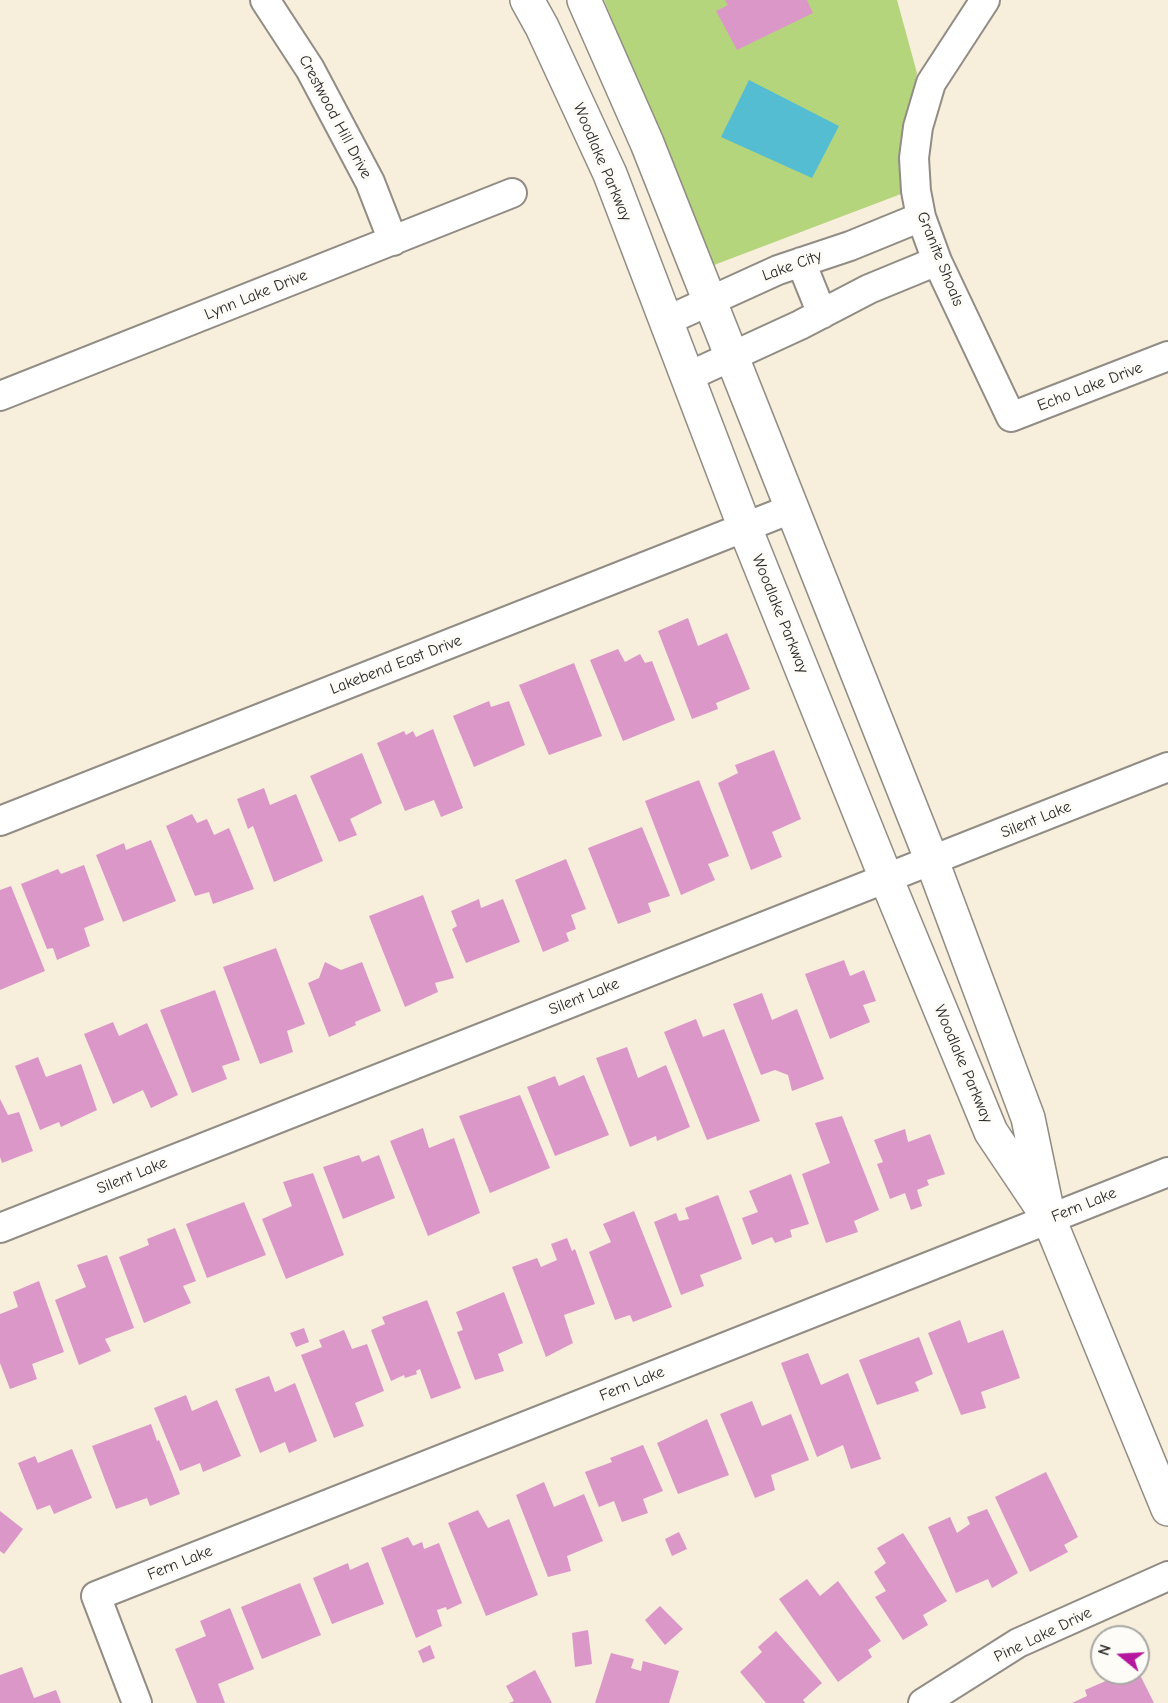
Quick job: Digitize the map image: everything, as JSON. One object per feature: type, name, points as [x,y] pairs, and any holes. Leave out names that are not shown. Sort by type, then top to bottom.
[{"type":"street","name":"Crestwood Hill Drive","points":[[265,0],[310,69],[370,182],[393,241]]},
{"type":"street","name":"Woodlake Parkway","points":[[527,0],[542,27],[610,174],[745,528],[991,1132],[1049,1219]]},
{"type":"street","name":"Woodlake Parkway","points":[[584,0],[647,143],[932,861],[1028,1118],[1049,1219],[1168,1509]]},
{"type":"street","name":"Granite Shoals","points":[[985,0],[931,83],[918,127],[914,158],[916,191],[921,217],[938,261],[1011,417]]},
{"type":"street","name":"Lynn Lake Drive","points":[[0,396],[512,193]]},
{"type":"street","name":"Lake City","points":[[666,321],[778,270],[849,246],[921,217]]},
{"type":"street","points":[[687,376],[822,314],[869,289],[938,261]]},
{"type":"street","points":[[801,262],[822,314]]},
{"type":"street","name":"Echo Lake Drive","points":[[1011,417],[1168,356]]},
{"type":"street","name":"Lakebend East Drive","points":[[0,821],[791,509]]},
{"type":"street","name":"Silent Lake","points":[[0,1228],[1168,767]]},
{"type":"street","name":"Fern Lake","points":[[137,1703],[96,1596],[1168,1172]]},
{"type":"street","name":"Pine Lake Drive","points":[[923,1703],[1018,1643],[1168,1576]]},
{"type":"green space","points":[[604,0],[897,0],[917,73],[901,143],[901,194],[714,265]]},
{"type":"water","points":[[749,80],[839,126],[812,178],[721,137]]},
{"type":"building","points":[[725,0],[807,0],[813,13],[737,50],[716,11],[728,5]]},
{"type":"building","points":[[688,618],[698,646],[727,633],[750,689],[716,703],[718,709],[692,719],[658,631]]},
{"type":"building","points":[[618,649],[625,662],[640,654],[645,663],[652,661],[675,720],[623,741],[590,660]]},
{"type":"building","points":[[574,663],[602,736],[549,755],[519,685]]},
{"type":"building","points":[[489,701],[491,707],[509,701],[525,745],[474,767],[453,716]]},
{"type":"building","points":[[433,729],[463,808],[441,817],[434,800],[405,811],[377,743],[404,731],[406,735],[413,731],[416,737]]},
{"type":"building","points":[[774,750],[801,819],[772,832],[782,857],[751,870],[718,783],[738,773],[735,765]]},
{"type":"building","points":[[362,753],[382,803],[350,819],[357,835],[339,842],[310,776]]},
{"type":"building","points":[[699,780],[729,856],[708,864],[715,880],[681,895],[645,801]]},
{"type":"building","points":[[264,788],[270,805],[296,794],[323,861],[274,882],[253,826],[248,829],[237,799]]},
{"type":"building","points":[[192,814],[197,823],[207,819],[214,835],[229,828],[254,889],[213,904],[209,892],[195,896],[166,826]]},
{"type":"building","points":[[642,827],[670,896],[648,903],[651,912],[618,924],[588,848]]},
{"type":"building","points":[[151,840],[176,901],[123,922],[96,855],[124,843],[126,850]]},
{"type":"building","points":[[566,859],[586,909],[571,915],[576,929],[566,933],[569,941],[543,952],[515,880]]},
{"type":"building","points":[[84,865],[104,920],[84,928],[90,946],[57,960],[53,948],[47,949],[21,884],[58,869],[61,874]]},
{"type":"building","points":[[11,886],[45,971],[0,990],[0,890]]},
{"type":"building","points":[[423,895],[454,978],[435,983],[438,992],[405,1007],[369,916]]},
{"type":"building","points":[[479,899],[481,908],[503,899],[520,942],[466,963],[452,929],[457,926],[451,911]]},
{"type":"building","points":[[276,948],[305,1024],[287,1031],[293,1052],[260,1064],[223,967]]},
{"type":"building","points":[[844,960],[850,976],[864,970],[876,1001],[863,1005],[870,1022],[830,1039],[805,974]]},
{"type":"building","points":[[325,962],[341,970],[362,962],[381,1011],[329,1037],[308,983],[319,978]]},
{"type":"building","points":[[215,990],[240,1060],[222,1066],[227,1079],[192,1093],[160,1010]]},
{"type":"building","points":[[762,993],[772,1020],[797,1009],[824,1079],[792,1091],[788,1075],[775,1070],[761,1075],[733,1004]]},
{"type":"building","points":[[696,1019],[703,1037],[724,1029],[760,1121],[707,1140],[664,1032]]},
{"type":"building","points":[[113,1022],[119,1036],[147,1023],[178,1095],[151,1108],[143,1090],[113,1104],[84,1034]]},
{"type":"building","points":[[627,1047],[638,1078],[666,1065],[690,1127],[657,1141],[656,1136],[630,1147],[596,1058]]},
{"type":"building","points":[[38,1057],[46,1077],[81,1064],[97,1110],[61,1127],[59,1122],[40,1130],[15,1066]]},
{"type":"building","points":[[584,1075],[609,1135],[555,1156],[527,1087],[555,1076],[559,1086]]},
{"type":"building","points":[[520,1095],[550,1168],[490,1193],[459,1116]]},
{"type":"building","points":[[0,1099],[8,1115],[19,1112],[33,1151],[2,1163],[0,1157]]},
{"type":"building","points":[[842,1116],[879,1210],[854,1221],[858,1232],[826,1243],[802,1174],[830,1163],[815,1123]]},
{"type":"building","points":[[423,1128],[429,1148],[454,1138],[480,1213],[428,1236],[390,1141]]},
{"type":"building","points":[[905,1129],[908,1142],[930,1134],[945,1174],[927,1180],[929,1185],[917,1190],[922,1206],[911,1210],[905,1193],[890,1199],[877,1164],[883,1162],[874,1140]]},
{"type":"building","points":[[359,1155],[362,1162],[379,1155],[395,1198],[343,1219],[323,1167]]},
{"type":"building","points":[[313,1173],[344,1255],[286,1279],[262,1219],[292,1206],[283,1182]]},
{"type":"building","points":[[791,1174],[809,1224],[790,1230],[792,1237],[775,1243],[772,1237],[752,1245],[742,1218],[758,1212],[749,1191]]},
{"type":"building","points":[[718,1195],[742,1259],[700,1275],[704,1286],[681,1295],[654,1222],[676,1213],[679,1221],[689,1219],[685,1208]]},
{"type":"building","points":[[244,1202],[266,1255],[207,1278],[186,1224]]},
{"type":"building","points":[[634,1211],[672,1307],[633,1322],[630,1315],[615,1320],[589,1252],[611,1242],[603,1224]]},
{"type":"building","points":[[175,1228],[196,1281],[183,1286],[191,1303],[144,1323],[119,1257],[149,1245],[147,1239]]},
{"type":"building","points":[[567,1238],[572,1251],[575,1249],[595,1304],[564,1315],[573,1343],[546,1357],[512,1267],[537,1258],[541,1267],[557,1260],[551,1244]]},
{"type":"building","points":[[107,1255],[134,1328],[105,1339],[111,1351],[79,1365],[55,1300],[86,1287],[77,1265]]},
{"type":"building","points":[[39,1281],[64,1352],[32,1364],[37,1379],[10,1389],[0,1363],[0,1314],[18,1307],[13,1292]]},
{"type":"building","points":[[504,1292],[523,1343],[498,1354],[504,1371],[475,1380],[457,1332],[463,1330],[456,1312]]},
{"type":"building","points":[[427,1300],[461,1388],[431,1399],[420,1369],[416,1371],[417,1374],[405,1378],[404,1375],[391,1381],[371,1330],[385,1324],[382,1317]]},
{"type":"building","points":[[960,1320],[968,1343],[1003,1330],[1020,1378],[981,1392],[986,1408],[961,1415],[928,1333]]},
{"type":"building","points":[[304,1328],[309,1342],[296,1347],[290,1333]]},
{"type":"building","points":[[344,1330],[352,1349],[367,1344],[384,1391],[355,1403],[364,1426],[334,1438],[301,1355],[322,1347],[319,1340]]},
{"type":"building","points":[[919,1337],[933,1374],[915,1382],[919,1391],[877,1405],[859,1360]]},
{"type":"building","points":[[808,1353],[821,1385],[848,1373],[881,1459],[851,1469],[843,1445],[817,1457],[781,1363]]},
{"type":"building","points":[[269,1376],[275,1392],[295,1383],[317,1441],[289,1453],[285,1442],[260,1453],[235,1389]]},
{"type":"building","points":[[186,1395],[192,1411],[217,1400],[241,1456],[203,1472],[200,1463],[180,1471],[154,1408]]},
{"type":"building","points":[[752,1401],[762,1426],[791,1414],[809,1460],[771,1475],[775,1490],[755,1498],[720,1414]]},
{"type":"building","points":[[707,1419],[729,1475],[678,1494],[657,1443]]},
{"type":"building","points":[[151,1424],[180,1494],[150,1506],[147,1498],[116,1509],[92,1446]]},
{"type":"building","points":[[643,1445],[663,1491],[643,1499],[648,1513],[622,1522],[614,1501],[599,1507],[585,1472],[612,1462],[610,1458]]},
{"type":"building","points":[[72,1449],[92,1498],[54,1514],[50,1505],[37,1510],[18,1463],[35,1456],[38,1463]]},
{"type":"building","points":[[1046,1472],[1078,1537],[1064,1545],[1068,1552],[1030,1572],[995,1497]]},
{"type":"building","points":[[544,1482],[554,1507],[584,1494],[603,1541],[567,1556],[571,1571],[548,1577],[516,1495]]},
{"type":"building","points":[[987,1509],[1018,1573],[992,1588],[988,1579],[956,1593],[928,1527],[950,1517],[957,1533],[970,1524],[967,1517]]},
{"type":"building","points":[[478,1510],[488,1528],[509,1519],[538,1595],[486,1616],[448,1523]]},
{"type":"building","points":[[0,1511],[23,1529],[4,1554],[0,1551]]},
{"type":"building","points":[[679,1532],[687,1549],[672,1556],[665,1539]]},
{"type":"building","points":[[903,1533],[947,1601],[923,1615],[928,1625],[903,1640],[875,1597],[886,1591],[874,1572],[886,1563],[877,1548]]},
{"type":"building","points":[[408,1537],[413,1546],[422,1542],[424,1549],[439,1543],[462,1603],[447,1610],[446,1607],[437,1610],[442,1626],[416,1638],[381,1548]]},
{"type":"building","points":[[368,1562],[384,1604],[332,1624],[313,1578],[348,1563],[350,1570]]},
{"type":"building","points":[[807,1579],[820,1596],[838,1581],[881,1641],[868,1650],[872,1657],[838,1682],[779,1599]]},
{"type":"building","points":[[300,1583],[321,1635],[262,1659],[241,1607]]},
{"type":"building","points":[[660,1606],[683,1629],[665,1645],[645,1620]]},
{"type":"building","points":[[230,1608],[254,1669],[218,1684],[225,1703],[197,1703],[175,1649],[206,1636],[200,1621]]},
{"type":"building","points":[[588,1630],[592,1664],[575,1667],[572,1633]]},
{"type":"building","points":[[776,1631],[822,1683],[803,1700],[805,1703],[766,1703],[740,1672],[762,1652],[758,1647]]},
{"type":"building","points":[[430,1645],[435,1658],[423,1663],[418,1651]]},
{"type":"building","points":[[611,1653],[634,1659],[631,1668],[641,1671],[643,1661],[679,1671],[669,1703],[595,1703]]},
{"type":"building","points":[[22,1667],[34,1698],[56,1690],[61,1703],[0,1703],[0,1675]]},
{"type":"building","points":[[535,1670],[552,1703],[509,1703],[514,1701],[506,1686]]},
{"type":"building","points":[[1096,1685],[1145,1685],[1154,1703],[1072,1703],[1087,1696],[1085,1690]]}]
